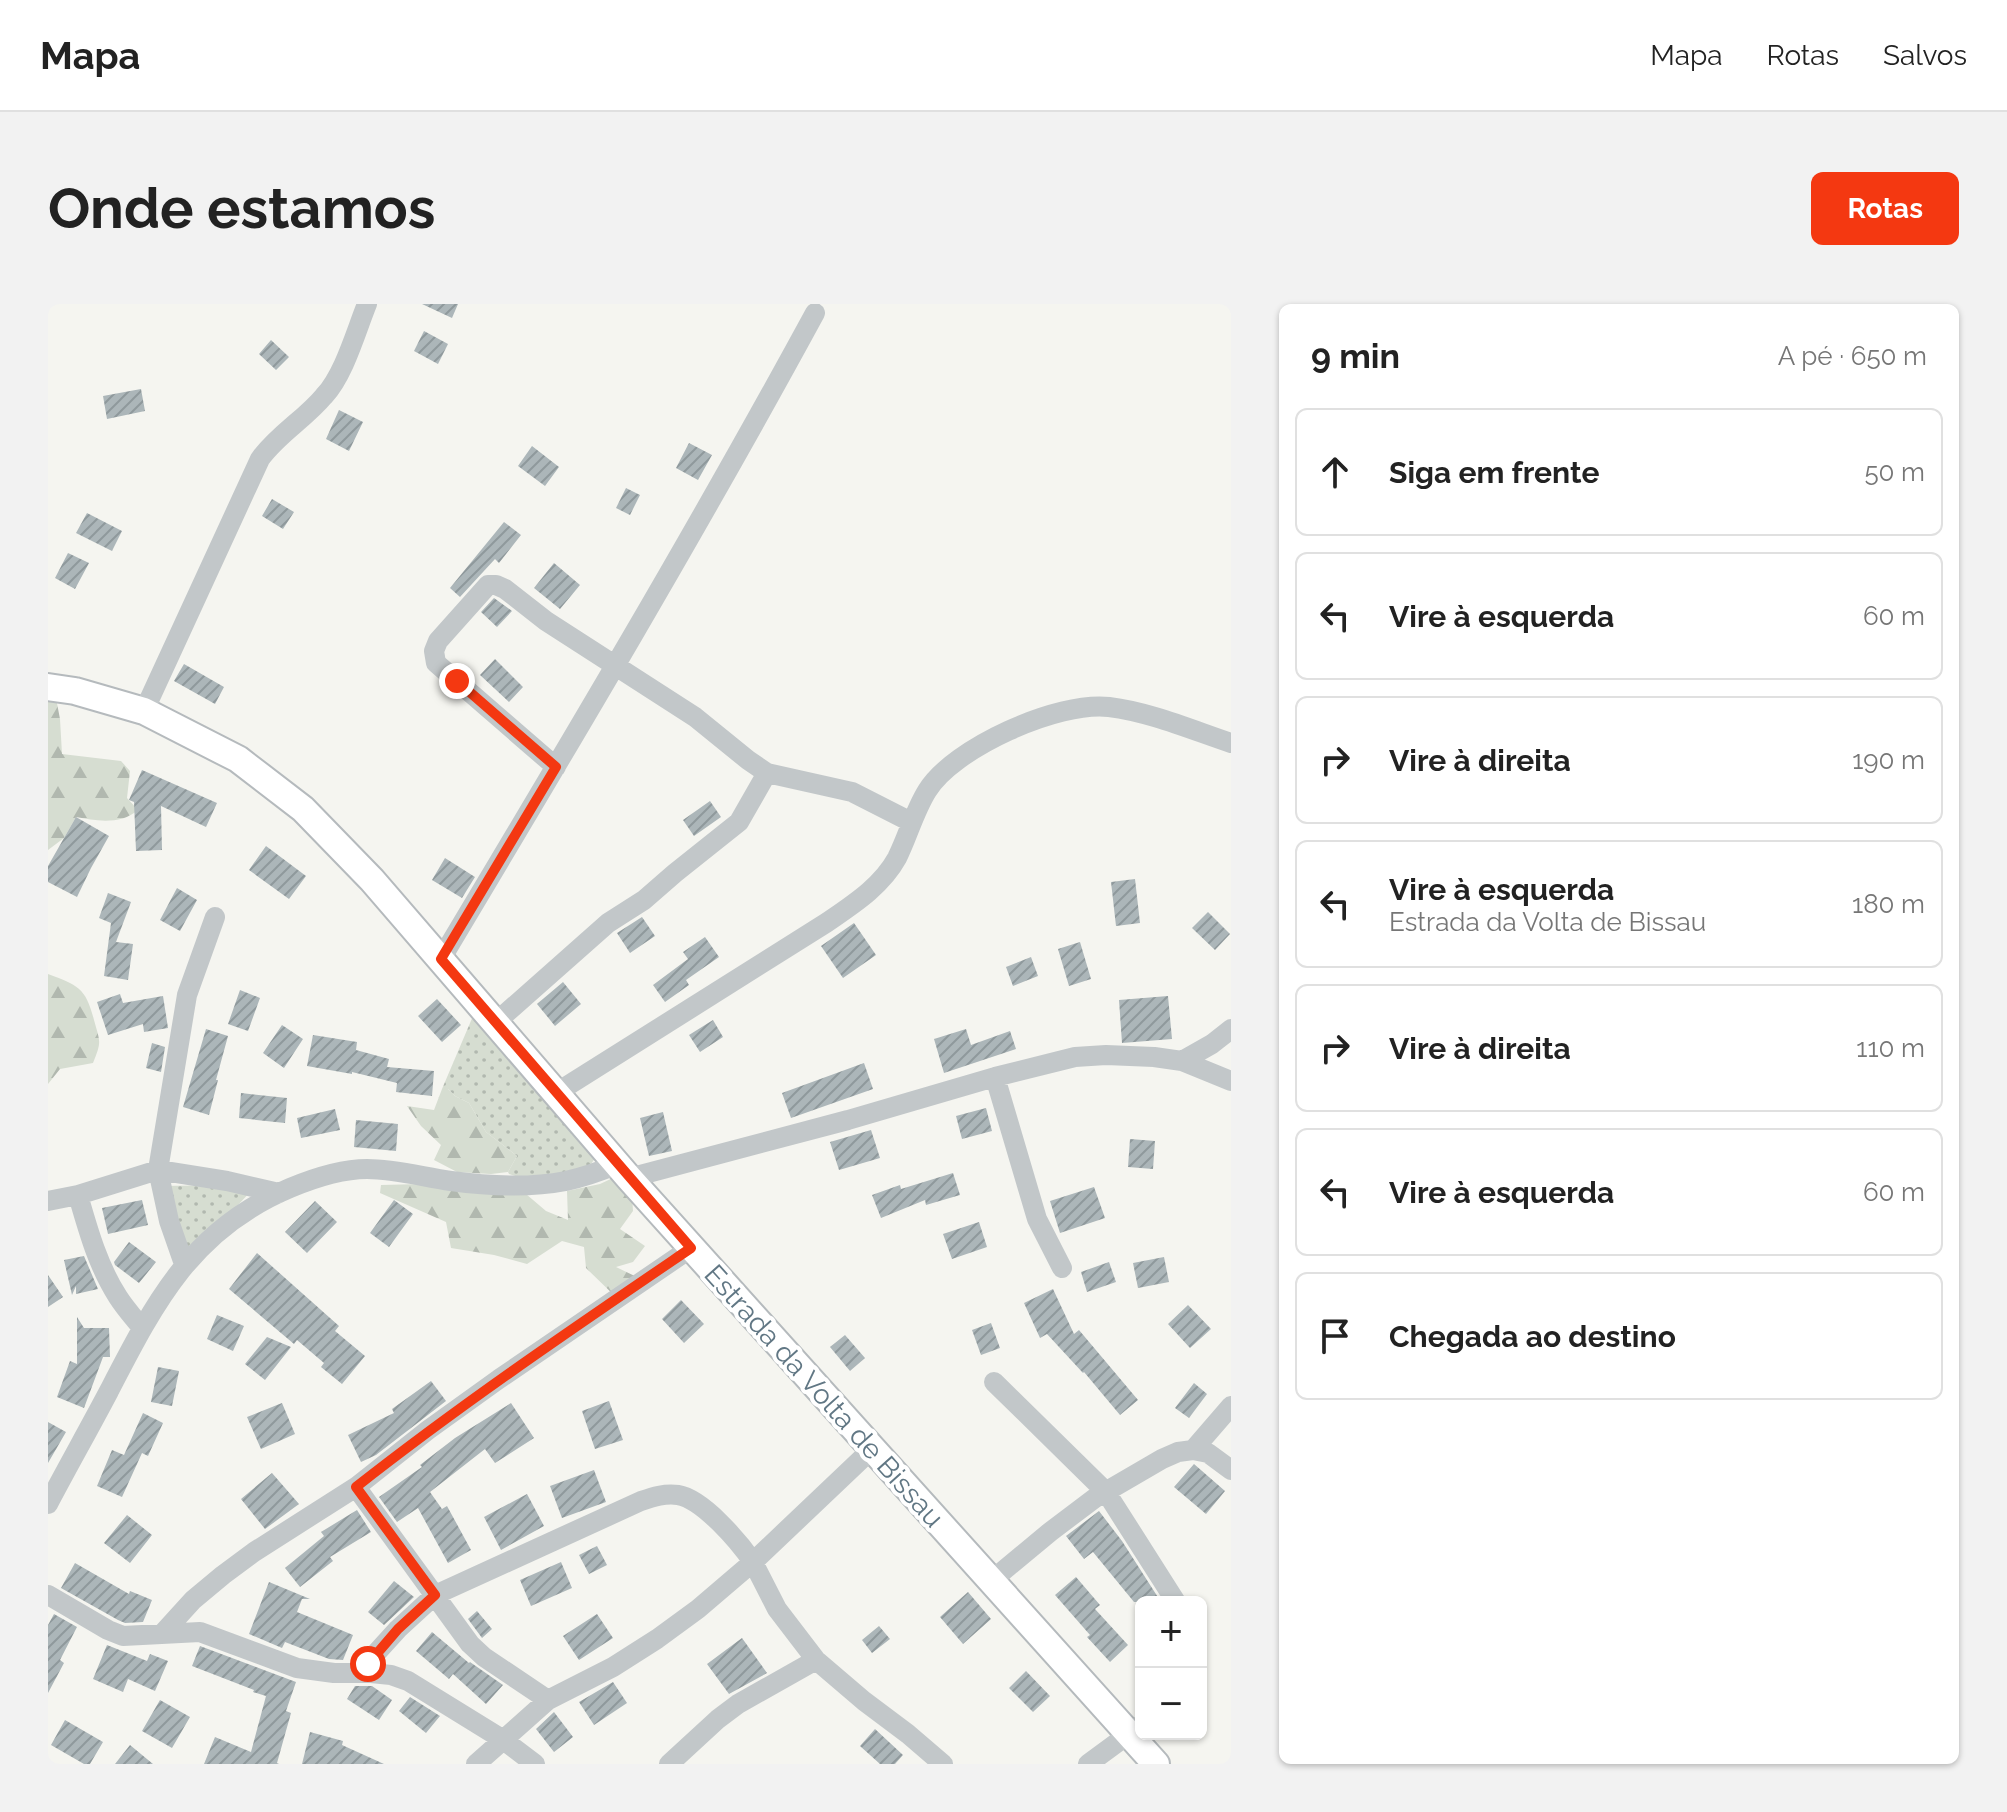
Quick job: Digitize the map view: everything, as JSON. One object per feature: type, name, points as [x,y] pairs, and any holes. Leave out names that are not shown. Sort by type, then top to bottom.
[{"type":"main road","name":"Estrada da Volta de Bissau","points":[[48,687],[75,691],[144,711],[238,759],[303,809],[372,880],[691,1248],[991,1581],[1135,1729]]},
{"type":"main road","name":"Estrada da Volta de Bissau","points":[[1142,1740],[1156,1764]]},
{"type":"street","points":[[144,711],[260,459],[269,446],[326,395],[338,377],[367,304]]},
{"type":"street","points":[[441,959],[616,667],[815,313]]},
{"type":"street","points":[[556,767],[436,663],[434,651],[438,641],[488,585],[505,589],[546,621],[695,717],[767,773],[852,792],[911,822]]},
{"type":"street","points":[[556,1093],[860,899],[877,884],[897,857],[927,790],[937,778],[977,747],[1003,733],[1043,717],[1074,709],[1106,706],[1135,712],[1231,743]]},
{"type":"street","points":[[495,1023],[608,923],[644,900],[739,822],[767,773]]},
{"type":"street","points":[[184,1264],[169,1221],[158,1170],[187,995],[215,917]]},
{"type":"street","points":[[1182,1061],[1231,1029]]},
{"type":"street","points":[[48,1504],[127,1353],[184,1264],[209,1238],[233,1220],[279,1193],[330,1173],[365,1169],[512,1184],[564,1181],[624,1171],[848,1120],[1075,1057],[1121,1056],[1182,1061],[1231,1081]]},
{"type":"street","points":[[995,1077],[1037,1219],[1062,1268]]},
{"type":"street","points":[[48,1201],[158,1170],[279,1193]]},
{"type":"street","points":[[78,1195],[105,1274],[142,1328]]},
{"type":"street","points":[[163,1633],[193,1600],[223,1575],[356,1487],[487,1387],[691,1248]]},
{"type":"street","points":[[994,1382],[1106,1492],[1172,1596]]},
{"type":"street","points":[[1193,1450],[1231,1406]]},
{"type":"street","points":[[476,1764],[548,1700],[613,1667],[698,1609],[753,1562],[872,1449]]},
{"type":"street","points":[[991,1581],[1075,1512],[1162,1459],[1193,1450],[1208,1453],[1231,1470]]},
{"type":"street","points":[[356,1487],[470,1644],[548,1700]]},
{"type":"street","points":[[358,1673],[398,1629],[435,1595],[641,1501],[661,1494],[681,1495],[709,1512],[742,1546],[777,1609],[816,1660],[943,1764]]},
{"type":"street","points":[[48,1595],[123,1636],[200,1632],[297,1668],[315,1672],[391,1675],[408,1681],[502,1739],[535,1764]]},
{"type":"street","points":[[669,1764],[738,1704],[816,1660]]},
{"type":"street","points":[[1088,1764],[1135,1729]]},
{"type":"green space","points":[[48,692],[55,693],[62,754],[121,761],[130,771],[127,798],[138,810],[116,820],[76,817],[64,838],[48,850]]},
{"type":"green space","points":[[48,974],[67,981],[84,994],[99,1042],[93,1063],[60,1069],[48,1084]]},
{"type":"green space","points":[[476,1009],[595,1158],[588,1169],[528,1180],[509,1174],[517,1156],[486,1132],[469,1103],[448,1089],[442,1089]]},
{"type":"green space","points":[[442,1089],[448,1089],[469,1103],[486,1132],[517,1156],[508,1172],[457,1172],[434,1160],[441,1145],[421,1126],[407,1106],[434,1110]]},
{"type":"green space","points":[[617,1176],[632,1195],[633,1211],[620,1229],[645,1246],[633,1262],[616,1267],[641,1279],[620,1301],[586,1268],[584,1247],[562,1241],[527,1264],[451,1248],[446,1222],[380,1193],[381,1185],[421,1184],[526,1194],[546,1211],[568,1220],[567,1191],[600,1184]]},
{"type":"green space","points":[[233,1185],[252,1190],[188,1259],[158,1186]]},
{"type":"building","points":[[422,304],[458,304],[452,318]]},
{"type":"building","points":[[424,331],[448,344],[438,364],[414,351]]},
{"type":"building","points":[[271,340],[289,357],[276,370],[259,354]]},
{"type":"building","points":[[141,389],[145,411],[107,419],[103,396]]},
{"type":"building","points":[[339,410],[363,422],[349,451],[326,439]]},
{"type":"building","points":[[689,443],[712,455],[698,480],[676,468]]},
{"type":"building","points":[[532,446],[559,467],[545,486],[518,466]]},
{"type":"building","points":[[626,488],[640,495],[630,515],[616,508]]},
{"type":"building","points":[[272,499],[294,512],[283,529],[262,516]]},
{"type":"building","points":[[87,513],[122,531],[112,551],[76,533]]},
{"type":"building","points":[[504,522],[521,535],[499,563],[495,559],[460,597],[450,588]]},
{"type":"building","points":[[68,553],[89,563],[75,589],[55,578]]},
{"type":"building","points":[[554,563],[580,585],[560,609],[534,588]]},
{"type":"building","points":[[494,598],[512,611],[497,627],[481,612]]},
{"type":"building","points":[[495,659],[523,687],[509,702],[480,675]]},
{"type":"building","points":[[184,664],[224,687],[215,704],[174,681]]},
{"type":"building","points":[[142,770],[217,803],[206,827],[161,806],[162,850],[136,851],[134,802],[129,800]]},
{"type":"building","points":[[710,801],[721,817],[694,836],[683,820]]},
{"type":"building","points":[[76,817],[109,836],[77,897],[48,882],[48,866]]},
{"type":"building","points":[[266,846],[306,876],[289,899],[249,870]]},
{"type":"building","points":[[445,858],[475,877],[462,898],[432,880]]},
{"type":"building","points":[[1135,879],[1140,923],[1116,926],[1111,882]]},
{"type":"building","points":[[177,888],[197,900],[180,931],[160,920]]},
{"type":"building","points":[[108,893],[131,902],[116,942],[133,944],[128,980],[104,976],[111,923],[99,918]]},
{"type":"building","points":[[1208,912],[1230,934],[1215,950],[1192,928]]},
{"type":"building","points":[[642,917],[655,936],[630,953],[617,933]]},
{"type":"building","points":[[854,923],[876,955],[843,978],[821,946]]},
{"type":"building","points":[[705,937],[719,957],[686,980],[689,985],[665,1002],[653,985],[688,959],[683,952]]},
{"type":"building","points":[[1080,942],[1091,979],[1069,986],[1058,949]]},
{"type":"building","points":[[1031,957],[1038,976],[1013,986],[1006,967]]},
{"type":"building","points":[[563,982],[581,1004],[555,1026],[537,1004]]},
{"type":"building","points":[[240,990],[260,998],[248,1031],[228,1024]]},
{"type":"building","points":[[120,994],[123,1003],[163,996],[168,1028],[144,1032],[143,1024],[108,1035],[97,1002]]},
{"type":"building","points":[[1168,996],[1172,1039],[1122,1043],[1119,1000]]},
{"type":"building","points":[[437,999],[461,1025],[442,1042],[418,1016]]},
{"type":"building","points":[[713,1020],[723,1037],[700,1052],[689,1035]]},
{"type":"building","points":[[282,1025],[303,1039],[284,1068],[263,1053]]},
{"type":"building","points":[[206,1029],[228,1036],[209,1115],[183,1107]]},
{"type":"building","points":[[966,1029],[971,1045],[1010,1031],[1016,1049],[944,1073],[934,1039]]},
{"type":"building","points":[[313,1035],[357,1042],[356,1050],[389,1059],[387,1067],[434,1071],[432,1096],[396,1092],[397,1083],[352,1072],[307,1066]]},
{"type":"building","points":[[152,1043],[165,1047],[161,1072],[146,1068]]},
{"type":"building","points":[[864,1063],[873,1089],[791,1118],[782,1093]]},
{"type":"building","points":[[241,1093],[287,1098],[285,1123],[239,1118]]},
{"type":"building","points":[[986,1108],[992,1131],[962,1139],[956,1116]]},
{"type":"building","points":[[335,1109],[340,1130],[301,1138],[297,1118]]},
{"type":"building","points":[[663,1112],[672,1151],[649,1156],[640,1118]]},
{"type":"building","points":[[356,1120],[398,1124],[396,1151],[354,1147]]},
{"type":"building","points":[[871,1130],[880,1158],[839,1170],[830,1142]]},
{"type":"building","points":[[1130,1139],[1155,1141],[1153,1169],[1128,1167]]},
{"type":"building","points":[[953,1173],[960,1195],[926,1205],[925,1200],[881,1218],[872,1195]]},
{"type":"building","points":[[1094,1187],[1105,1218],[1060,1233],[1050,1201]]},
{"type":"building","points":[[142,1200],[148,1225],[108,1234],[102,1208]]},
{"type":"building","points":[[394,1200],[413,1214],[389,1247],[370,1233]]},
{"type":"building","points":[[315,1201],[337,1222],[307,1253],[285,1232]]},
{"type":"building","points":[[979,1222],[987,1247],[952,1259],[943,1234]]},
{"type":"building","points":[[129,1242],[156,1262],[139,1283],[114,1262]]},
{"type":"building","points":[[257,1253],[339,1326],[335,1331],[365,1356],[342,1384],[321,1367],[324,1363],[297,1340],[294,1344],[229,1289]]},
{"type":"building","points":[[84,1256],[98,1289],[76,1294],[76,1286],[72,1295],[64,1260]]},
{"type":"building","points":[[1164,1257],[1169,1282],[1138,1288],[1133,1263]]},
{"type":"building","points":[[1109,1262],[1116,1282],[1087,1292],[1081,1272]]},
{"type":"building","points":[[48,1275],[63,1297],[48,1307]]},
{"type":"building","points":[[1053,1289],[1074,1334],[1079,1330],[1138,1400],[1120,1415],[1047,1334],[1040,1338],[1024,1303]]},
{"type":"building","points":[[681,1300],[704,1324],[684,1343],[662,1319]]},
{"type":"building","points":[[1188,1305],[1211,1329],[1190,1348],[1168,1324]]},
{"type":"building","points":[[217,1315],[244,1326],[233,1351],[207,1339]]},
{"type":"building","points":[[77,1317],[84,1328],[109,1328],[110,1357],[103,1357],[84,1408],[57,1397],[70,1361],[77,1364]]},
{"type":"building","points":[[991,1323],[1000,1348],[981,1355],[972,1330]]},
{"type":"building","points":[[845,1335],[865,1358],[850,1371],[830,1347]]},
{"type":"building","points":[[267,1337],[291,1347],[265,1380],[245,1364]]},
{"type":"building","points":[[158,1367],[179,1371],[172,1406],[151,1402]]},
{"type":"building","points":[[431,1381],[446,1401],[376,1455],[361,1462],[348,1435],[394,1413],[392,1409]]},
{"type":"building","points":[[1194,1383],[1207,1394],[1189,1418],[1175,1408]]},
{"type":"building","points":[[609,1401],[623,1440],[595,1449],[582,1411]]},
{"type":"building","points":[[282,1403],[295,1434],[261,1449],[247,1417]]},
{"type":"building","points":[[511,1403],[534,1438],[495,1463],[485,1449],[430,1492],[442,1509],[447,1506],[471,1550],[448,1563],[418,1508],[397,1522],[379,1497],[422,1467],[420,1465],[455,1438]]},
{"type":"building","points":[[143,1413],[163,1423],[148,1456],[142,1453],[122,1497],[97,1486],[112,1450],[124,1455]]},
{"type":"building","points":[[48,1422],[66,1432],[48,1463]]},
{"type":"building","points":[[1194,1464],[1225,1491],[1206,1514],[1174,1487]]},
{"type":"building","points":[[594,1470],[606,1502],[562,1518],[550,1486]]},
{"type":"building","points":[[272,1473],[299,1504],[265,1529],[241,1499]]},
{"type":"building","points":[[527,1494],[544,1526],[501,1550],[484,1517]]},
{"type":"building","points":[[357,1510],[371,1532],[330,1557],[333,1561],[300,1587],[285,1568],[324,1536],[321,1532]]},
{"type":"building","points":[[1099,1511],[1157,1596],[1135,1596],[1134,1602],[1093,1552],[1084,1559],[1066,1536]]},
{"type":"building","points":[[127,1515],[152,1535],[130,1563],[104,1543]]},
{"type":"building","points":[[597,1546],[607,1565],[589,1574],[579,1555]]},
{"type":"building","points":[[561,1562],[572,1588],[531,1606],[520,1580]]},
{"type":"building","points":[[75,1563],[129,1594],[130,1591],[152,1600],[143,1622],[125,1623],[61,1588]]},
{"type":"building","points":[[1076,1577],[1100,1605],[1095,1609],[1128,1645],[1110,1662],[1055,1595]]},
{"type":"building","points":[[394,1581],[414,1597],[384,1625],[368,1612]]},
{"type":"building","points":[[269,1582],[310,1599],[302,1599],[297,1612],[353,1635],[343,1660],[329,1659],[285,1642],[282,1648],[249,1634]]},
{"type":"building","points":[[968,1592],[991,1619],[963,1644],[940,1617]]},
{"type":"building","points":[[477,1611],[492,1629],[482,1638],[468,1619]]},
{"type":"building","points":[[54,1614],[77,1627],[60,1660],[64,1663],[48,1693],[48,1625]]},
{"type":"building","points":[[597,1614],[613,1638],[579,1660],[563,1636]]},
{"type":"building","points":[[879,1626],[890,1639],[872,1653],[862,1640]]},
{"type":"building","points":[[432,1632],[469,1663],[503,1685],[486,1704],[453,1674],[449,1679],[416,1651]]},
{"type":"building","points":[[742,1638],[767,1673],[729,1694],[707,1664]]},
{"type":"building","points":[[107,1645],[147,1661],[150,1654],[168,1661],[155,1691],[128,1679],[123,1692],[93,1679]]},
{"type":"building","points":[[200,1646],[296,1682],[286,1711],[291,1713],[279,1764],[204,1764],[215,1737],[251,1752],[266,1696],[192,1666]]},
{"type":"building","points":[[1026,1671],[1050,1696],[1033,1712],[1009,1688]]},
{"type":"building","points":[[613,1682],[627,1703],[594,1725],[579,1702]]},
{"type":"building","points":[[355,1686],[372,1686],[392,1700],[379,1720],[347,1699]]},
{"type":"building","points":[[410,1697],[440,1716],[426,1733],[399,1711]]},
{"type":"building","points":[[160,1700],[190,1717],[172,1748],[142,1731]]},
{"type":"building","points":[[554,1712],[573,1737],[554,1752],[536,1729]]},
{"type":"building","points":[[65,1720],[103,1742],[90,1764],[84,1764],[51,1745]]},
{"type":"building","points":[[875,1729],[903,1755],[895,1764],[880,1764],[860,1746]]},
{"type":"building","points":[[310,1732],[343,1741],[342,1745],[384,1764],[302,1764]]},
{"type":"building","points":[[130,1745],[153,1764],[115,1764]]},
{"type":"route","points":[[368,1664],[398,1629],[435,1595],[356,1487],[499,1379],[691,1248],[441,959],[556,767],[457,681]]}]
